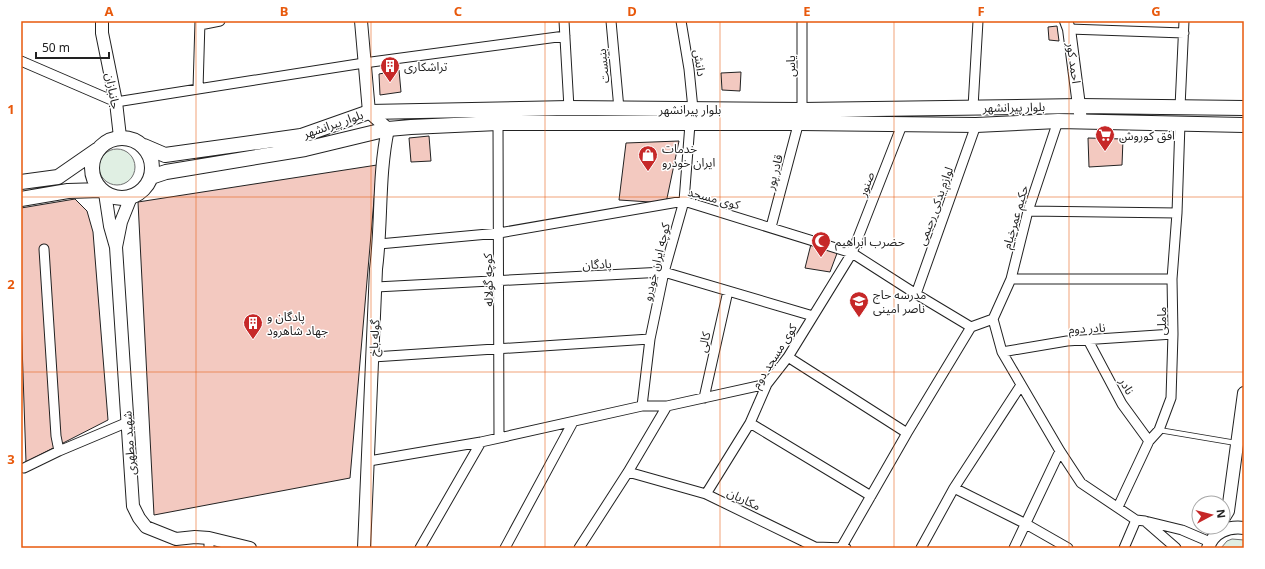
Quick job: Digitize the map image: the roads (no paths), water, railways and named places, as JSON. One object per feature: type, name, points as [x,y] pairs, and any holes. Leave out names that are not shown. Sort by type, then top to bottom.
[{"type":"main road","name":"بلوار پیرانشهر","points":[[151,177],[166,172],[305,149],[388,129],[498,123],[690,124],[801,116],[973,107],[1080,106],[1244,108]]},
{"type":"main road","name":"بلوار پیرانشهر","points":[[144,146],[165,155],[301,136],[369,112],[568,108],[693,109],[801,116],[902,125],[976,125],[1058,121],[1244,124]]},
{"type":"main road","points":[[21,182],[58,177],[97,150],[108,140],[120,138],[135,140],[144,146],[151,160],[151,177],[146,186],[131,197],[118,198],[103,191],[98,186],[92,171],[92,163],[97,150]]},
{"type":"main road","points":[[21,199],[68,191],[103,191]]},
{"type":"street","name":"جانبازان","points":[[102,21],[102,33],[116,102],[120,138]]},
{"type":"street","points":[[198,89],[200,23],[220,21]]},
{"type":"street","points":[[361,21],[369,112],[388,129]]},
{"type":"street","points":[[564,21],[568,108]]},
{"type":"street","name":"بنبست","points":[[611,21],[620,109]]},
{"type":"street","name":"دانش","points":[[681,21],[689,69],[693,109]]},
{"type":"street","name":"یاس","points":[[801,116],[802,21]]},
{"type":"street","points":[[973,107],[978,21]]},
{"type":"street","points":[[1180,107],[1184,21]]},
{"type":"street","points":[[1067,25],[1184,33]]},
{"type":"street","name":"احمد کور","points":[[1067,25],[1081,121]]},
{"type":"street","points":[[21,61],[116,102],[122,103],[198,89],[364,63],[565,36]]},
{"type":"street","name":"قادر پور","points":[[771,227],[801,116]]},
{"type":"street","name":"حکیم عمرخیام","points":[[993,319],[1010,279],[1028,211],[1058,121]]},
{"type":"street","name":"کوچه گولاله","points":[[498,123],[500,281],[499,437]]},
{"type":"street","name":"ماملی","points":[[1118,507],[1149,441],[1158,430],[1171,398],[1173,334],[1172,279],[1177,213],[1180,123]]},
{"type":"street","name":"کوچه ایران خودرو","points":[[642,406],[650,339],[664,272],[684,201],[690,124]]},
{"type":"street","name":"صنور","points":[[852,253],[902,125]]},
{"type":"street","name":"لوازم یدکی رحیمی","points":[[916,294],[976,125]]},
{"type":"street","name":"گوله باخ","points":[[364,548],[369,460],[370,388],[373,357],[376,269],[379,244],[382,157],[388,129]]},
{"type":"street","points":[[103,191],[116,247]]},
{"type":"street","points":[[116,247],[121,222],[131,197]]},
{"type":"street","name":"کوی مسجد","points":[[379,244],[499,233],[684,201],[852,253],[916,294],[971,326]]},
{"type":"street","points":[[1028,211],[1177,213]]},
{"type":"street","name":"شهید مطهری","points":[[116,247],[133,506],[139,518],[146,527],[176,539],[195,537],[209,543],[250,548]]},
{"type":"street","points":[[44,249],[56,436],[59,451]]},
{"type":"street","name":"کوی مسجد دوم","points":[[706,494],[750,423],[767,384],[788,357],[852,253]]},
{"type":"street","name":"پادگان","points":[[376,287],[664,272],[813,316]]},
{"type":"street","points":[[1010,279],[1172,279]]},
{"type":"street","name":"کالی","points":[[704,398],[728,291]]},
{"type":"street","points":[[844,547],[907,433],[971,326],[993,319],[1002,352],[1060,451],[1081,483],[1141,520],[1176,548]]},
{"type":"street","name":"نادر دوم","points":[[1002,352],[1066,341],[1173,334]]},
{"type":"street","points":[[373,357],[650,339]]},
{"type":"street","name":"نادر","points":[[1088,340],[1122,404],[1149,441]]},
{"type":"street","points":[[788,357],[907,433]]},
{"type":"street","points":[[369,460],[481,442],[642,406],[667,406],[767,384]]},
{"type":"street","points":[[921,548],[954,488],[1021,385]]},
{"type":"street","points":[[1230,495],[1244,393]]},
{"type":"street","points":[[579,548],[628,472],[667,406]]},
{"type":"street","points":[[24,468],[59,451],[128,422]]},
{"type":"street","points":[[509,547],[573,422]]},
{"type":"street","points":[[750,423],[871,496]]},
{"type":"street","points":[[420,548],[481,442]]},
{"type":"street","points":[[1014,548],[1060,451]]},
{"type":"street","name":"مکاریان","points":[[628,472],[706,494],[815,546],[844,547]]},
{"type":"street","points":[[954,488],[1026,524],[1068,548]]},
{"type":"street","points":[[1141,520],[1182,530],[1209,545]]},
{"type":"street","points":[[1124,548],[1141,520]]},
{"type":"street","points":[[1209,545],[1216,534],[1225,529],[1235,527],[1244,528]]},
{"type":"street","points":[[1209,545],[1214,535]]},
{"type":"lane","points":[[1158,430],[1238,443]]},
{"type":"place","name":"تراشکاری","points":[[390,83]]},
{"type":"place","name":"افق کوروش","points":[[1105,152]]},
{"type":"place","name":"خدمات ایران خودرو","points":[[648,172]]},
{"type":"place","name":"حضرب ابراهیم","points":[[821,258]]},
{"type":"place","name":"مدرسه حاج ناصر امینی","points":[[859,318]]},
{"type":"place","name":"پادگان و جهاد شاهرود","points":[[253,340]]}]
